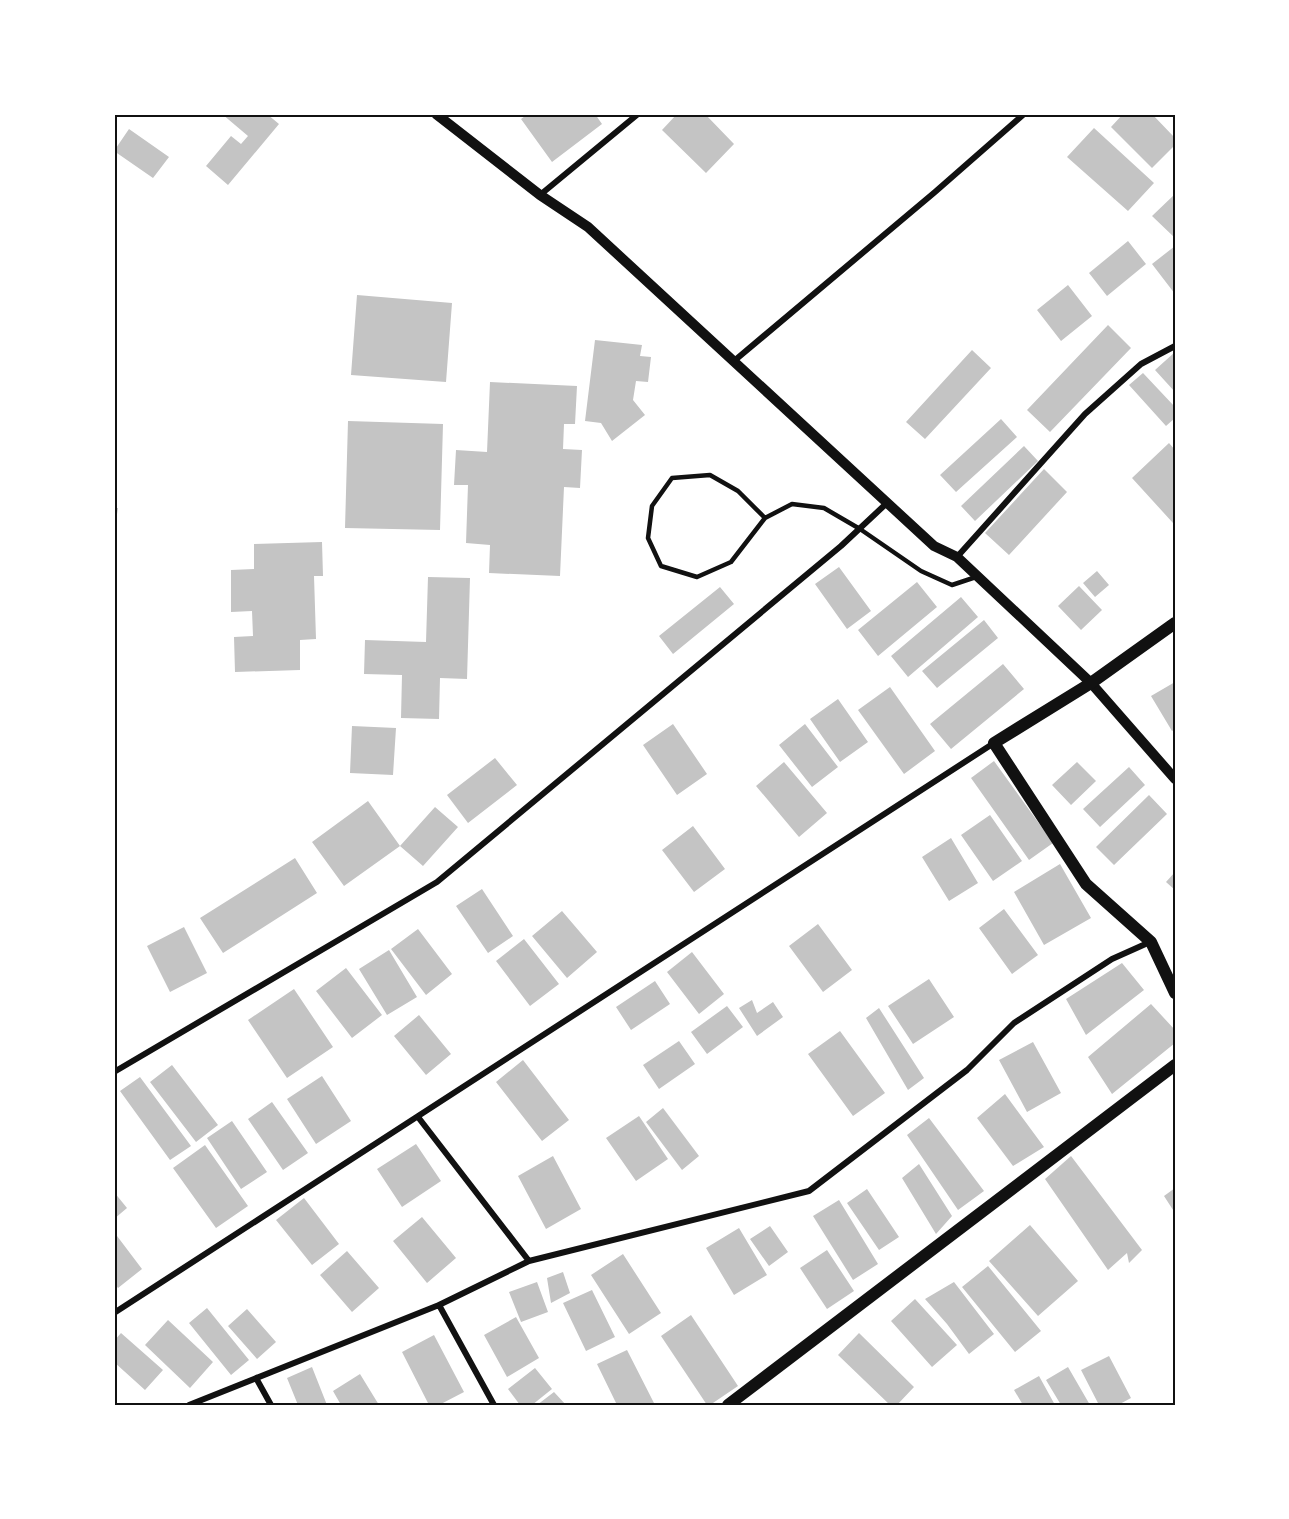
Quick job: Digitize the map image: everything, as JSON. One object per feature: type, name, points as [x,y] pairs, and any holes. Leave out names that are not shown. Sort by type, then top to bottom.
[{"type":"main road","points":[[1175,623],[1091,683],[994,743],[1086,884],[1151,942],[1175,993]]},
{"type":"main road","points":[[728,1405],[1175,1065]]},
{"type":"street","points":[[436,114],[540,195],[588,227],[934,546],[957,556],[1091,683],[1175,779]]},
{"type":"street","points":[[540,195],[638,114]]},
{"type":"street","points":[[734,361],[1024,114]]},
{"type":"street","points":[[957,556],[1084,414],[1141,364],[1175,346]]},
{"type":"street","points":[[114,1072],[437,882],[823,562],[888,502]]},
{"type":"street","points":[[114,1313],[994,743]]},
{"type":"street","points":[[189,1405],[439,1305],[530,1262],[809,1191],[967,1070],[1014,1023],[1112,959],[1151,942]]},
{"type":"street","points":[[418,1117],[530,1262]]},
{"type":"street","points":[[439,1305],[494,1405]]},
{"type":"street","points":[[256,1378],[271,1405]]},
{"type":"lane","points":[[765,518],[738,491],[710,475],[672,478],[652,506],[648,538],[660,566],[697,577],[731,562],[765,518],[792,504],[824,508],[860,529],[921,571],[952,585],[978,576]]},
{"type":"building","points":[[222,114],[267,114],[279,124],[228,185],[206,166],[231,136],[241,144],[248,136]]},
{"type":"building","points":[[528,114],[595,114],[602,124],[552,162],[521,119]]},
{"type":"building","points":[[677,114],[705,114],[734,144],[706,173],[662,130]]},
{"type":"building","points":[[1123,114],[1152,114],[1175,138],[1175,145],[1152,168],[1111,127]]},
{"type":"building","points":[[1094,128],[1154,183],[1128,211],[1067,157]]},
{"type":"building","points":[[129,129],[169,157],[153,178],[114,151]]},
{"type":"building","points":[[1175,194],[1175,238],[1152,216]]},
{"type":"building","points":[[1128,241],[1146,264],[1107,296],[1089,273]]},
{"type":"building","points":[[1175,246],[1175,294],[1152,264]]},
{"type":"building","points":[[1068,285],[1092,316],[1061,341],[1037,310]]},
{"type":"building","points":[[357,295],[452,303],[446,382],[351,375]]},
{"type":"building","points":[[1108,325],[1131,348],[1050,432],[1027,410]]},
{"type":"building","points":[[595,340],[642,345],[640,356],[651,357],[648,382],[636,381],[633,400],[645,415],[612,441],[601,423],[585,421]]},
{"type":"building","points":[[972,350],[991,368],[925,439],[906,422]]},
{"type":"building","points":[[1175,352],[1175,392],[1155,370]]},
{"type":"building","points":[[1143,373],[1175,407],[1175,418],[1166,426],[1129,385]]},
{"type":"building","points":[[490,382],[577,386],[575,424],[564,424],[563,449],[582,450],[580,488],[564,487],[560,576],[489,573],[490,545],[466,543],[468,485],[454,485],[456,450],[487,452]]},
{"type":"building","points":[[1001,419],[1017,437],[956,492],[940,475]]},
{"type":"building","points":[[348,421],[443,424],[440,530],[345,528]]},
{"type":"building","points":[[1169,443],[1175,450],[1175,521],[1173,523],[1132,478]]},
{"type":"building","points":[[1024,446],[1038,461],[975,521],[961,506]]},
{"type":"building","points":[[1044,469],[1067,492],[1009,555],[985,533]]},
{"type":"building","points":[[114,508],[118,508],[115,527],[114,527]]},
{"type":"building","points":[[322,542],[323,576],[314,576],[316,639],[300,640],[300,670],[235,672],[234,637],[253,636],[252,611],[231,612],[231,570],[254,569],[254,544]]},
{"type":"building","points":[[839,567],[871,611],[847,629],[815,584]]},
{"type":"building","points":[[1097,571],[1109,585],[1095,597],[1083,583]]},
{"type":"building","points":[[428,577],[470,578],[467,679],[440,678],[439,719],[401,718],[402,675],[364,674],[365,640],[426,642]]},
{"type":"building","points":[[917,582],[937,607],[878,656],[858,630]]},
{"type":"building","points":[[1079,586],[1102,610],[1081,630],[1058,606]]},
{"type":"building","points":[[720,587],[734,604],[673,654],[659,636]]},
{"type":"building","points":[[961,597],[978,617],[908,677],[891,656]]},
{"type":"building","points":[[984,620],[998,638],[937,688],[922,671]]},
{"type":"building","points":[[1003,664],[1024,689],[951,749],[930,724]]},
{"type":"building","points":[[1175,682],[1175,729],[1172,731],[1151,696]]},
{"type":"building","points":[[890,687],[935,751],[904,774],[858,710]]},
{"type":"building","points":[[838,699],[868,742],[840,762],[810,719]]},
{"type":"building","points":[[673,724],[707,774],[677,795],[643,745]]},
{"type":"building","points":[[805,724],[838,767],[812,787],[779,745]]},
{"type":"building","points":[[352,726],[396,728],[393,775],[350,773]]},
{"type":"building","points":[[495,758],[517,785],[468,823],[447,795]]},
{"type":"building","points":[[994,761],[1053,843],[1029,860],[971,778]]},
{"type":"building","points":[[784,762],[827,813],[799,837],[756,786]]},
{"type":"building","points":[[1077,762],[1096,781],[1071,805],[1052,785]]},
{"type":"building","points":[[1129,767],[1145,785],[1100,827],[1083,809]]},
{"type":"building","points":[[1149,795],[1167,814],[1114,865],[1096,847]]},
{"type":"building","points":[[368,801],[400,846],[344,886],[312,842]]},
{"type":"building","points":[[435,807],[458,827],[423,866],[400,846]]},
{"type":"building","points":[[990,815],[1022,861],[993,881],[961,835]]},
{"type":"building","points":[[693,826],[725,869],[694,892],[662,850]]},
{"type":"building","points":[[951,838],[978,883],[949,901],[922,857]]},
{"type":"building","points":[[295,858],[317,893],[223,953],[200,918]]},
{"type":"building","points":[[1060,864],[1091,918],[1044,945],[1014,892]]},
{"type":"building","points":[[1175,872],[1175,890],[1166,882]]},
{"type":"building","points":[[482,889],[513,936],[488,953],[456,906]]},
{"type":"building","points":[[1004,909],[1038,955],[1012,974],[979,928]]},
{"type":"building","points":[[562,911],[597,952],[567,978],[532,936]]},
{"type":"building","points":[[818,924],[852,970],[823,992],[789,946]]},
{"type":"building","points":[[184,927],[207,973],[170,992],[147,946]]},
{"type":"building","points":[[418,929],[452,974],[426,995],[391,949]]},
{"type":"building","points":[[524,939],[559,984],[530,1006],[496,961]]},
{"type":"building","points":[[389,950],[417,997],[387,1015],[359,969]]},
{"type":"building","points":[[692,952],[724,994],[699,1014],[667,972]]},
{"type":"building","points":[[1122,963],[1144,990],[1086,1035],[1066,999]]},
{"type":"building","points":[[346,968],[382,1015],[352,1038],[316,991]]},
{"type":"building","points":[[929,979],[954,1017],[913,1044],[888,1006]]},
{"type":"building","points":[[655,981],[670,1004],[631,1030],[616,1007]]},
{"type":"building","points":[[294,989],[333,1047],[287,1078],[248,1020]]},
{"type":"building","points":[[752,1000],[757,1013],[773,1002],[783,1017],[757,1036],[739,1008]]},
{"type":"building","points":[[1151,1004],[1175,1030],[1175,1043],[1112,1094],[1088,1057]]},
{"type":"building","points":[[727,1006],[743,1027],[707,1054],[691,1032]]},
{"type":"building","points":[[879,1008],[924,1078],[908,1090],[866,1018]]},
{"type":"building","points":[[419,1015],[451,1054],[426,1075],[394,1036]]},
{"type":"building","points":[[840,1031],[885,1093],[853,1116],[808,1054]]},
{"type":"building","points":[[679,1041],[695,1064],[659,1089],[643,1065]]},
{"type":"building","points":[[1033,1042],[1061,1093],[1027,1112],[999,1060]]},
{"type":"building","points":[[523,1060],[569,1120],[542,1141],[496,1082]]},
{"type":"building","points":[[172,1065],[218,1125],[196,1142],[150,1082]]},
{"type":"building","points":[[322,1076],[351,1121],[316,1144],[287,1099]]},
{"type":"building","points":[[140,1077],[191,1146],[170,1160],[120,1091]]},
{"type":"building","points":[[1005,1094],[1044,1147],[1013,1166],[977,1118]]},
{"type":"building","points":[[272,1102],[308,1153],[283,1170],[248,1119]]},
{"type":"building","points":[[663,1108],[699,1156],[682,1170],[646,1122]]},
{"type":"building","points":[[639,1116],[668,1159],[636,1181],[606,1138]]},
{"type":"building","points":[[929,1118],[984,1191],[958,1210],[907,1135]]},
{"type":"building","points":[[232,1121],[267,1172],[241,1189],[207,1138]]},
{"type":"building","points":[[416,1144],[441,1181],[402,1207],[377,1169]]},
{"type":"building","points":[[205,1145],[248,1206],[216,1228],[173,1168]]},
{"type":"building","points":[[553,1156],[581,1209],[546,1229],[518,1176]]},
{"type":"building","points":[[1071,1156],[1142,1250],[1129,1263],[1127,1253],[1108,1270],[1045,1179]]},
{"type":"building","points":[[919,1164],[952,1216],[936,1234],[902,1178]]},
{"type":"building","points":[[1175,1188],[1175,1213],[1164,1196]]},
{"type":"building","points":[[867,1189],[899,1237],[879,1250],[847,1203]]},
{"type":"building","points":[[114,1192],[127,1208],[114,1219]]},
{"type":"building","points":[[304,1198],[339,1244],[312,1265],[276,1220]]},
{"type":"building","points":[[839,1200],[878,1264],[853,1280],[813,1216]]},
{"type":"building","points":[[422,1217],[456,1258],[427,1283],[393,1241]]},
{"type":"building","points":[[1030,1225],[1078,1281],[1038,1316],[989,1261]]},
{"type":"building","points":[[770,1226],[788,1252],[769,1266],[750,1239]]},
{"type":"building","points":[[739,1228],[767,1275],[734,1295],[706,1248]]},
{"type":"building","points":[[114,1232],[142,1269],[118,1288],[114,1283]]},
{"type":"building","points":[[827,1250],[854,1291],[827,1309],[800,1268]]},
{"type":"building","points":[[347,1251],[379,1288],[352,1312],[320,1275]]},
{"type":"building","points":[[623,1254],[661,1313],[629,1334],[591,1275]]},
{"type":"building","points":[[988,1266],[1041,1331],[1015,1352],[962,1287]]},
{"type":"building","points":[[563,1272],[570,1293],[551,1303],[547,1278]]},
{"type":"building","points":[[537,1282],[548,1312],[521,1322],[509,1292]]},
{"type":"building","points":[[954,1282],[994,1334],[969,1354],[925,1299]]},
{"type":"building","points":[[592,1290],[615,1337],[586,1351],[563,1303]]},
{"type":"building","points":[[915,1299],[957,1345],[932,1367],[891,1321]]},
{"type":"building","points":[[207,1308],[249,1360],[231,1375],[189,1323]]},
{"type":"building","points":[[247,1309],[276,1342],[257,1359],[228,1326]]},
{"type":"building","points":[[691,1315],[738,1386],[710,1405],[707,1405],[661,1336]]},
{"type":"building","points":[[516,1317],[539,1358],[507,1377],[484,1335]]},
{"type":"building","points":[[168,1320],[213,1362],[190,1388],[145,1345]]},
{"type":"building","points":[[121,1333],[163,1370],[145,1390],[114,1362],[114,1341]]},
{"type":"building","points":[[859,1333],[914,1387],[897,1405],[890,1405],[838,1355]]},
{"type":"building","points":[[434,1335],[464,1392],[439,1405],[429,1405],[402,1352]]},
{"type":"building","points":[[627,1350],[655,1405],[617,1405],[597,1364]]},
{"type":"building","points":[[1109,1356],[1131,1398],[1118,1405],[1099,1405],[1081,1370]]},
{"type":"building","points":[[312,1367],[327,1405],[298,1405],[287,1378]]},
{"type":"building","points":[[1068,1367],[1090,1405],[1061,1405],[1046,1380]]},
{"type":"building","points":[[535,1368],[552,1389],[532,1405],[520,1405],[508,1389]]},
{"type":"building","points":[[360,1374],[379,1405],[341,1405],[333,1391]]},
{"type":"building","points":[[1039,1376],[1055,1405],[1023,1405],[1014,1390]]},
{"type":"building","points":[[554,1392],[566,1405],[537,1405]]}]
